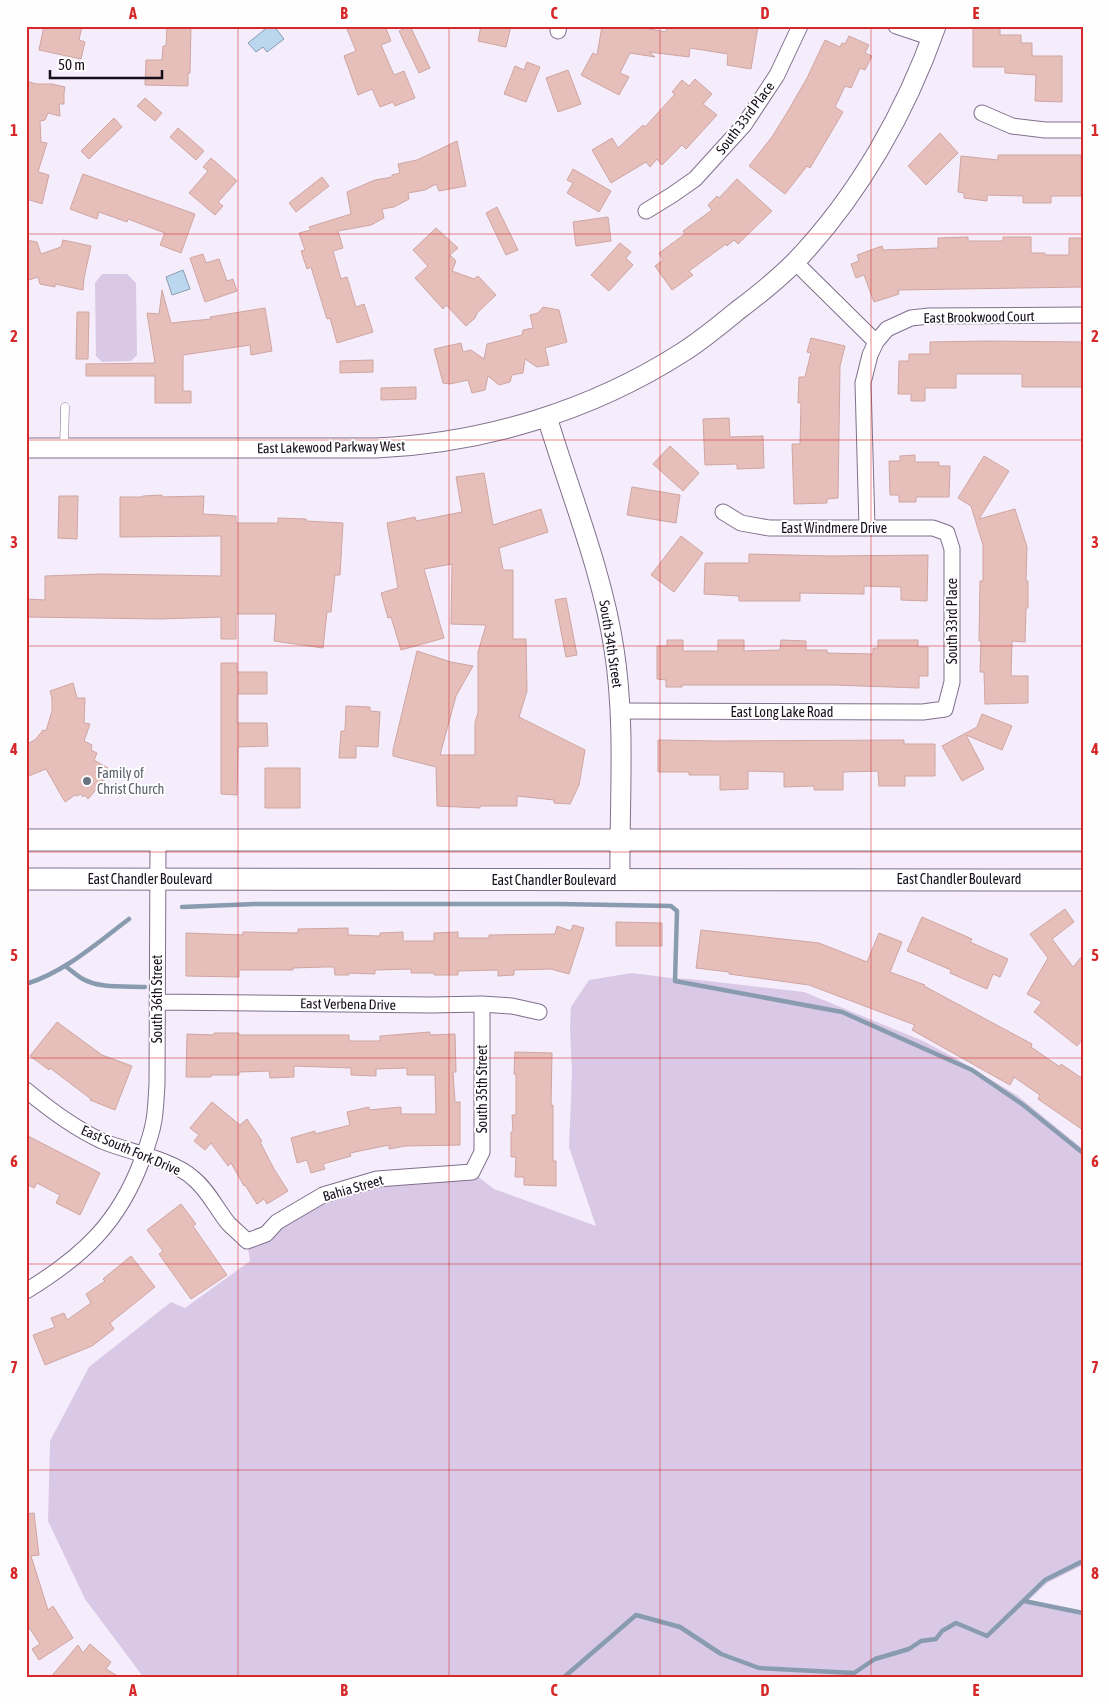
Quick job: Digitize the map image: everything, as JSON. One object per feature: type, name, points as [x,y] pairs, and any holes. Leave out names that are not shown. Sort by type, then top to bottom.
[{"type":"main road","points":[[26,840],[1083,840]]},
{"type":"main road","name":"East Chandler Boulevard","points":[[26,880],[1083,880]]},
{"type":"street","name":"South 33rd Place","points":[[646,211],[695,179],[744,125],[776,75],[800,26]]},
{"type":"street","points":[[896,26],[934,32]]},
{"type":"street","name":"East Lakewood Parkway West","points":[[26,448],[403,447],[474,437],[547,417],[620,387],[652,371],[684,351],[745,305],[795,262],[835,213],[866,170],[904,103],[934,32]]},
{"type":"street","points":[[982,113],[1012,126],[1045,130],[1083,130]]},
{"type":"street","points":[[795,262],[876,342],[870,355],[863,383],[867,527]]},
{"type":"street","name":"East Brookwood Court","points":[[876,342],[887,329],[911,318],[929,316],[1083,316]]},
{"type":"street","name":"South 34th Street","points":[[547,417],[606,606],[616,666],[621,748],[620,880]]},
{"type":"street","name":"East Windmere Drive","points":[[723,512],[741,523],[769,528],[933,528],[947,533]]},
{"type":"street","name":"South 33rd Place","points":[[945,710],[952,682],[952,549],[947,533]]},
{"type":"street","name":"East Long Lake Road","points":[[620,711],[923,712],[945,710]]},
{"type":"street","name":"South 36th Street","points":[[26,1292],[71,1261],[108,1223],[125,1199],[144,1156],[154,1120],[157,1085],[158,840]]},
{"type":"street","name":"East Verbena Drive","points":[[157,1002],[482,1004],[512,1006],[539,1012]]},
{"type":"street","name":"South 35th Street","points":[[472,1172],[482,1152],[482,1004]]},
{"type":"street","name":"East South Fork Drive","points":[[26,1090],[62,1120],[101,1140],[164,1162],[192,1177],[210,1196],[228,1222],[247,1241]]},
{"type":"street","name":"Bahia Street","points":[[247,1241],[266,1234],[277,1222],[323,1195],[377,1178],[472,1172]]},
{"type":"lane","points":[[64,448],[65,407]]},
{"type":"shaded area","points":[[102,274],[127,274],[136,283],[137,355],[131,361],[102,362],[96,356],[95,283]]},
{"type":"shaded area","points":[[632,973],[804,992],[923,1041],[957,1059],[1018,1096],[1083,1149],[1083,1565],[1047,1583],[1029,1600],[1083,1611],[1083,1678],[144,1678],[85,1599],[48,1521],[50,1441],[89,1367],[171,1302],[185,1308],[250,1261],[247,1241],[277,1222],[377,1179],[472,1172],[494,1189],[596,1226],[569,1147],[572,1072],[571,1007],[589,980]]},
{"type":"water","points":[[269,26],[274,26],[284,39],[267,52],[263,47],[256,52],[248,43]]},
{"type":"water","points":[[183,270],[190,289],[172,295],[166,277]]},
{"type":"building","points":[[44,26],[82,26],[79,40],[85,42],[81,59],[39,50]]},
{"type":"building","points":[[167,26],[191,26],[188,86],[145,85],[146,60],[162,60],[163,46],[166,46]]},
{"type":"building","points":[[353,26],[385,26],[391,41],[381,45],[394,75],[404,71],[415,98],[395,106],[393,102],[380,107],[372,89],[358,95],[344,56],[356,51],[347,29]]},
{"type":"building","points":[[410,26],[430,68],[419,73],[399,31]]},
{"type":"building","points":[[481,26],[511,26],[506,47],[478,41]]},
{"type":"building","points":[[602,26],[633,26],[666,32],[667,26],[758,26],[751,69],[727,65],[728,54],[690,48],[689,57],[649,52],[655,57],[630,53],[620,73],[629,77],[619,95],[581,75],[593,53],[597,55]]},
{"type":"building","points":[[973,27],[1000,27],[1000,35],[1021,35],[1021,43],[1032,43],[1032,56],[1062,56],[1062,102],[1035,101],[1036,75],[1005,73],[1005,67],[973,67]]},
{"type":"building","points":[[849,36],[869,45],[865,53],[872,56],[865,70],[860,68],[851,88],[845,86],[835,107],[843,112],[810,168],[807,166],[785,194],[749,166],[772,137],[788,111],[807,78],[825,40],[840,47],[842,43],[845,44]]},
{"type":"building","points":[[527,62],[540,67],[526,102],[504,94],[515,66],[524,70]]},
{"type":"building","points":[[568,70],[581,104],[558,112],[546,78]]},
{"type":"building","points":[[695,79],[712,94],[703,104],[717,115],[686,149],[682,145],[662,165],[657,159],[650,167],[646,162],[611,183],[592,150],[612,138],[618,148],[643,125],[645,127],[675,94],[672,92],[682,80],[689,86]]},
{"type":"building","points":[[29,82],[65,87],[64,104],[59,104],[60,116],[48,113],[45,120],[40,121],[41,142],[47,143],[38,172],[49,175],[42,204],[30,200],[26,201],[26,90]]},
{"type":"building","points":[[145,98],[162,113],[155,121],[137,106]]},
{"type":"building","points":[[114,118],[122,127],[89,159],[81,151]]},
{"type":"building","points":[[178,128],[204,151],[196,160],[170,137]]},
{"type":"building","points":[[940,133],[958,153],[926,185],[908,166]]},
{"type":"building","points":[[457,141],[466,186],[439,191],[436,184],[425,190],[408,193],[409,199],[394,207],[382,209],[384,218],[371,225],[338,231],[343,248],[333,251],[341,279],[347,277],[356,307],[364,304],[373,332],[337,343],[330,318],[327,319],[311,267],[307,269],[301,251],[305,250],[299,233],[311,230],[309,227],[351,214],[347,192],[375,180],[392,177],[392,175],[400,173],[398,164],[417,160]]},
{"type":"building","points":[[998,155],[1081,155],[1081,196],[1051,196],[1051,203],[1023,203],[1023,196],[987,195],[987,201],[964,198],[964,193],[958,192],[961,156],[998,160]]},
{"type":"building","points":[[211,158],[237,181],[218,202],[223,206],[215,215],[189,193],[208,171],[203,167]]},
{"type":"building","points":[[573,169],[611,191],[599,212],[567,193],[573,183],[567,180]]},
{"type":"building","points":[[83,174],[195,214],[181,253],[160,245],[165,233],[128,219],[127,222],[99,212],[97,219],[70,209]]},
{"type":"building","points":[[322,177],[329,186],[296,212],[289,203]]},
{"type":"building","points":[[737,179],[772,211],[738,244],[734,240],[727,246],[726,244],[689,271],[693,275],[672,290],[655,266],[663,260],[659,253],[685,234],[683,231],[712,210],[708,205],[717,196],[719,198]]},
{"type":"building","points":[[497,207],[518,250],[506,255],[486,213]]},
{"type":"building","points":[[608,217],[611,241],[576,246],[573,222]]},
{"type":"building","points":[[436,228],[458,248],[450,255],[456,261],[452,271],[474,279],[478,276],[496,295],[466,326],[446,305],[443,309],[415,278],[428,266],[413,250]]},
{"type":"building","points":[[968,237],[968,241],[1003,241],[1003,237],[1031,237],[1031,253],[1045,253],[1045,255],[1069,255],[1069,238],[1083,238],[1083,287],[898,290],[899,294],[874,302],[864,275],[856,278],[851,264],[859,261],[857,255],[882,246],[883,250],[938,248],[938,238]]},
{"type":"building","points":[[26,240],[37,242],[41,254],[61,247],[63,240],[91,246],[83,290],[55,284],[55,287],[40,284],[38,277],[26,281]]},
{"type":"building","points":[[620,243],[631,252],[626,258],[633,265],[609,291],[591,275]]},
{"type":"building","points":[[203,254],[206,263],[219,259],[227,281],[233,279],[237,291],[205,302],[190,258]]},
{"type":"building","points":[[162,290],[171,323],[211,319],[210,317],[265,308],[272,351],[251,355],[250,345],[183,355],[183,391],[191,391],[191,403],[155,403],[155,376],[86,376],[86,364],[155,363],[147,313],[159,314]]},
{"type":"building","points":[[543,307],[559,310],[567,342],[545,348],[549,365],[537,367],[525,359],[523,373],[512,375],[510,382],[499,385],[488,376],[485,390],[472,393],[468,380],[450,384],[443,383],[434,349],[461,343],[463,352],[471,350],[484,359],[487,344],[522,335],[523,330],[533,328],[530,315],[538,313]]},
{"type":"building","points":[[77,312],[89,312],[88,359],[76,359]]},
{"type":"building","points":[[811,338],[845,346],[840,366],[838,498],[827,499],[827,503],[794,504],[792,444],[800,444],[801,403],[798,403],[799,377],[805,377],[811,353],[807,352]]},
{"type":"building","points":[[930,342],[1083,342],[1083,387],[1022,387],[1022,374],[956,374],[956,388],[925,388],[925,401],[911,401],[911,394],[898,394],[899,361],[909,361],[909,354],[930,354]]},
{"type":"building","points":[[373,360],[373,372],[340,373],[340,361]]},
{"type":"building","points":[[416,387],[416,399],[381,400],[381,388]]},
{"type":"building","points":[[729,418],[730,437],[763,436],[764,468],[737,469],[737,464],[705,465],[703,419]]},
{"type":"building","points":[[670,446],[699,473],[683,491],[653,464]]},
{"type":"building","points":[[915,455],[915,462],[939,462],[939,466],[950,466],[949,497],[916,497],[916,502],[899,502],[899,495],[890,495],[889,461],[900,461],[900,456]]},
{"type":"building","points":[[984,456],[1009,471],[979,519],[1015,509],[1027,547],[1026,581],[1028,581],[1028,608],[1026,608],[1025,642],[1012,641],[1011,676],[1028,676],[1028,703],[985,704],[984,672],[980,672],[981,641],[979,641],[983,545],[971,506],[958,498]]},
{"type":"building","points":[[484,473],[493,525],[541,509],[548,532],[499,548],[503,570],[513,570],[513,639],[526,639],[527,691],[519,717],[585,750],[579,785],[570,804],[554,803],[554,800],[517,796],[517,806],[480,806],[480,808],[437,806],[436,767],[393,756],[417,651],[451,662],[473,666],[456,696],[440,755],[475,755],[475,722],[478,713],[478,652],[486,625],[451,624],[452,564],[424,569],[444,638],[401,650],[391,617],[388,618],[381,593],[398,588],[387,523],[415,517],[416,521],[462,512],[456,477]]},
{"type":"building","points":[[632,487],[680,495],[676,523],[627,515]]},
{"type":"building","points":[[162,495],[162,497],[204,496],[203,514],[236,516],[236,523],[278,523],[278,518],[343,523],[340,575],[335,575],[331,612],[327,612],[323,648],[274,641],[276,614],[236,614],[236,639],[221,639],[221,617],[161,619],[26,617],[26,599],[45,600],[45,576],[102,574],[221,576],[221,536],[120,537],[120,497]]},
{"type":"building","points":[[59,496],[78,496],[77,539],[58,538]]},
{"type":"building","points":[[681,536],[703,553],[674,592],[651,575]]},
{"type":"building","points":[[749,554],[830,556],[928,555],[927,601],[901,600],[901,587],[864,586],[864,594],[800,593],[800,601],[739,601],[739,596],[704,594],[705,563],[749,563]]},
{"type":"building","points":[[566,598],[577,655],[566,657],[555,600]]},
{"type":"building","points":[[667,640],[683,640],[683,651],[718,651],[718,640],[744,640],[744,651],[780,650],[781,640],[806,641],[806,650],[827,650],[827,653],[873,654],[873,648],[878,648],[878,640],[918,640],[918,647],[928,647],[928,676],[919,676],[919,688],[834,685],[682,685],[682,687],[666,687],[666,680],[657,679],[657,646],[667,646]]},
{"type":"building","points":[[221,663],[237,663],[237,672],[267,672],[267,694],[237,694],[237,723],[267,723],[268,746],[238,747],[237,795],[221,794]]},
{"type":"building","points":[[73,683],[77,698],[85,698],[84,723],[90,724],[84,741],[92,745],[91,750],[97,753],[94,760],[108,768],[106,771],[110,773],[88,799],[85,795],[83,797],[81,794],[75,795],[65,802],[46,769],[26,777],[26,745],[36,739],[43,730],[46,731],[52,711],[50,691]]},
{"type":"building","points":[[346,706],[370,707],[370,711],[380,712],[378,747],[356,746],[356,758],[339,758],[341,731],[345,731]]},
{"type":"building","points":[[982,714],[1012,726],[1002,750],[966,735],[984,769],[962,781],[942,746],[977,727]]},
{"type":"building","points":[[658,740],[904,740],[904,744],[935,744],[935,776],[905,776],[905,786],[879,786],[878,771],[843,772],[843,790],[814,790],[814,786],[784,787],[784,772],[748,771],[748,789],[720,790],[720,775],[658,772]]},
{"type":"building","points":[[265,768],[300,768],[300,808],[265,808]]},
{"type":"building","points":[[1065,909],[1074,922],[1052,939],[1073,967],[1083,955],[1083,1039],[1077,1046],[1034,1012],[1042,1002],[1027,994],[1048,958],[1030,934]]},
{"type":"building","points":[[922,917],[972,939],[970,942],[1008,959],[1000,977],[993,974],[987,989],[950,973],[951,970],[907,951]]},
{"type":"building","points":[[616,922],[662,923],[662,946],[616,946]]},
{"type":"building","points":[[573,925],[584,928],[569,974],[551,969],[514,970],[514,975],[498,976],[498,970],[458,971],[458,975],[434,975],[434,973],[411,973],[411,969],[375,970],[375,974],[349,973],[349,975],[335,975],[334,967],[325,967],[293,968],[293,970],[239,970],[239,977],[186,976],[186,933],[243,935],[243,932],[298,933],[298,929],[348,928],[348,935],[380,936],[380,933],[403,932],[403,941],[434,941],[434,933],[458,932],[458,938],[489,938],[489,935],[555,934],[557,926],[571,931]]},
{"type":"building","points":[[701,930],[819,943],[867,962],[879,933],[902,942],[890,972],[925,985],[1032,1044],[1031,1047],[1060,1067],[1061,1064],[1083,1079],[1083,1130],[1038,1099],[1040,1095],[1014,1077],[1010,1085],[912,1030],[915,1025],[809,985],[696,968]]},
{"type":"building","points":[[57,1022],[102,1055],[132,1066],[115,1110],[90,1100],[50,1068],[49,1070],[30,1056]]},
{"type":"building","points":[[430,1032],[430,1035],[455,1034],[456,1072],[453,1072],[455,1102],[460,1102],[460,1145],[405,1146],[389,1149],[389,1145],[350,1153],[351,1156],[323,1164],[325,1169],[311,1173],[307,1160],[297,1163],[291,1138],[315,1131],[315,1134],[350,1125],[347,1112],[369,1107],[369,1110],[401,1107],[401,1114],[436,1114],[435,1075],[407,1075],[407,1068],[376,1069],[376,1076],[351,1075],[351,1068],[294,1066],[294,1077],[270,1078],[269,1071],[239,1072],[239,1075],[186,1077],[187,1034],[349,1035],[349,1041],[380,1041],[380,1036]]},
{"type":"building","points":[[515,1052],[552,1053],[551,1106],[553,1105],[553,1161],[556,1161],[556,1186],[524,1185],[524,1177],[515,1177],[516,1157],[511,1157],[511,1132],[513,1132],[512,1115],[516,1115]]},
{"type":"building","points":[[212,1102],[240,1125],[247,1119],[262,1141],[260,1142],[274,1169],[288,1191],[267,1204],[264,1199],[257,1204],[231,1163],[228,1166],[211,1143],[205,1150],[194,1141],[199,1135],[190,1128]]},
{"type":"building","points":[[26,1135],[100,1173],[80,1215],[56,1203],[60,1195],[37,1183],[34,1188],[26,1184]]},
{"type":"building","points":[[181,1204],[196,1224],[193,1226],[227,1275],[191,1299],[159,1254],[163,1251],[147,1230]]},
{"type":"building","points":[[131,1256],[155,1287],[110,1323],[114,1329],[92,1346],[45,1365],[33,1335],[55,1327],[51,1318],[64,1313],[67,1320],[91,1303],[86,1294],[105,1281],[103,1279]]},
{"type":"building","points":[[34,1513],[39,1555],[31,1556],[48,1610],[53,1606],[73,1638],[39,1660],[32,1649],[40,1644],[26,1623],[26,1514]]},
{"type":"building","points":[[90,1644],[111,1662],[106,1669],[121,1678],[50,1678],[78,1645],[83,1653]]},
{"type":"waterway","points":[[182,907],[255,904],[671,906],[677,911],[675,981],[842,1012],[972,1070],[1022,1104],[1083,1153]]},
{"type":"waterway","points":[[26,984],[40,979],[67,964],[93,947],[129,919]]},
{"type":"waterway","points":[[65,966],[88,982],[112,986],[145,987]]},
{"type":"waterway","points":[[563,1678],[636,1615],[680,1627],[721,1654],[759,1668],[854,1673],[875,1659],[909,1649],[921,1641],[936,1639],[942,1631],[956,1623],[987,1636],[1045,1580],[1083,1561]]},
{"type":"waterway","points":[[1024,1601],[1083,1613]]},
{"type":"place","name":"Family of Christ Church","points":[[87,781]]}]
